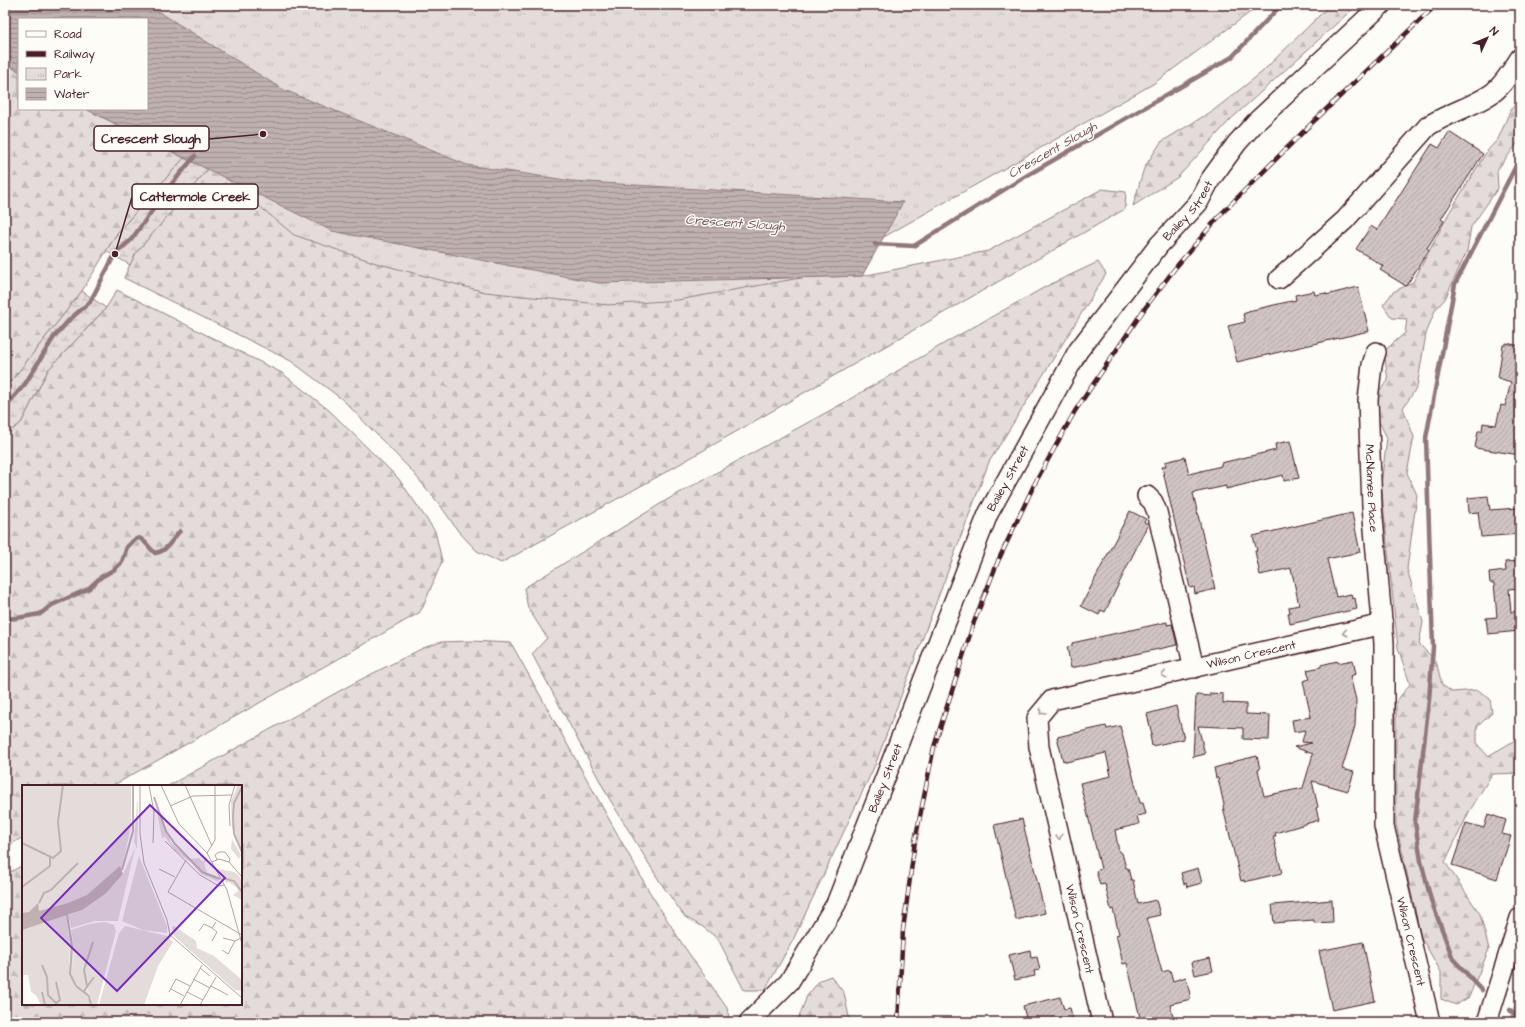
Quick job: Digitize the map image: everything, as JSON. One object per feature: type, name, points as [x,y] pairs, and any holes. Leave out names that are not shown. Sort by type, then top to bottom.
[{"type":"street","name":"Bailey Street","points":[[749,1022],[789,982],[836,904],[988,514],[1078,351],[1159,245],[1198,203],[1210,180],[1255,123],[1381,5]]},
{"type":"street","points":[[1279,279],[1345,220],[1428,126],[1442,117],[1472,104],[1492,93],[1508,77],[1520,58]]},
{"type":"street","name":"McNamee Place","points":[[1376,352],[1372,365],[1368,400],[1372,506],[1383,624]]},
{"type":"street","points":[[1147,496],[1153,502],[1157,512],[1194,668]]},
{"type":"street","name":"Wilson Crescent","points":[[1102,1022],[1039,747],[1037,718],[1052,700],[1383,624],[1384,826],[1430,1022]]},
{"type":"street","points":[[1487,1022],[1520,918]]},
{"type":"green space","points":[[5,5],[1260,5],[1153,84],[817,275],[678,300],[608,305],[485,292],[376,263],[294,235],[186,145],[148,110],[148,18],[18,18]]},
{"type":"green space","points":[[1330,5],[1357,5],[1230,120],[1178,177],[1133,206],[1144,168],[1161,142],[1214,110],[1261,73]]},
{"type":"green space","points":[[5,64],[18,70],[18,110],[88,110],[184,158],[118,232],[82,291],[5,389]]},
{"type":"green space","points":[[1520,98],[1520,140],[1497,170],[1498,188],[1471,227],[1467,251],[1445,299],[1435,310],[1426,334],[1417,387],[1403,408],[1414,437],[1407,473],[1417,495],[1407,569],[1423,622],[1419,644],[1436,661],[1442,685],[1452,692],[1478,690],[1490,699],[1492,713],[1477,727],[1477,744],[1488,756],[1512,742],[1520,735],[1520,773],[1492,774],[1469,812],[1445,862],[1480,914],[1489,949],[1469,997],[1456,1005],[1441,999],[1441,972],[1421,937],[1396,824],[1396,702],[1410,684],[1398,648],[1381,484],[1387,438],[1376,415],[1377,393],[1388,381],[1384,351],[1405,333],[1407,319],[1392,318],[1383,305],[1393,292],[1413,282],[1449,213],[1487,151],[1498,139],[1510,111]]},
{"type":"green space","points":[[184,158],[208,169],[136,253],[130,265],[106,251],[118,232]]},
{"type":"green space","points":[[208,169],[332,231],[599,283],[862,276],[988,251],[1102,189],[1126,192],[1125,209],[657,477],[501,563],[477,551],[458,531],[440,505],[411,470],[343,400],[291,361],[124,278],[135,253]]},
{"type":"green space","points":[[1098,262],[1106,274],[989,462],[875,765],[793,940],[765,990],[744,990],[718,939],[703,927],[685,917],[660,882],[609,798],[532,654],[547,638],[528,608],[524,588],[670,498],[840,405],[950,340],[1047,286]]},
{"type":"green space","points":[[117,290],[282,373],[330,411],[398,478],[435,531],[442,561],[423,607],[419,613],[114,785],[22,785],[22,838],[5,848],[5,435],[21,423],[48,370],[106,308]]},
{"type":"green space","points":[[82,291],[106,308],[48,370],[21,423],[5,435],[5,389]]},
{"type":"green space","points":[[471,641],[511,643],[649,891],[683,945],[727,1008],[730,1022],[5,1022],[5,875],[22,866],[22,1005],[242,1005],[242,785],[170,785],[354,683],[423,648],[441,642]]},
{"type":"green space","points":[[831,976],[844,993],[850,1022],[797,1022],[807,996],[820,980]]},
{"type":"green space","points":[[1520,991],[1520,1022],[1509,1022]]},
{"type":"water","name":"Crescent Slough","points":[[5,5],[148,5],[282,89],[467,165],[572,181],[903,202],[862,276],[599,283],[332,231],[88,110],[148,110],[148,18],[18,18],[18,70],[5,64]]},
{"type":"building","points":[[1449,132],[1483,154],[1441,219],[1444,221],[1427,248],[1429,250],[1406,286],[1380,270],[1383,266],[1356,249],[1371,226],[1377,230],[1432,144],[1439,148]]},
{"type":"building","points":[[1358,287],[1369,331],[1237,362],[1228,326],[1245,322],[1243,314],[1248,311],[1296,300],[1295,295],[1314,291],[1315,295],[1326,293],[1326,295]]},
{"type":"building","points":[[1506,343],[1520,346],[1520,455],[1475,448],[1478,431],[1482,431],[1483,423],[1496,425],[1501,405],[1505,406],[1511,382],[1498,378],[1503,345],[1506,345]]},
{"type":"building","points":[[1290,441],[1299,478],[1284,481],[1283,475],[1226,489],[1226,486],[1193,493],[1215,589],[1195,594],[1194,587],[1190,588],[1162,467],[1166,466],[1165,462],[1185,457],[1189,474],[1221,466],[1221,463],[1276,450],[1275,444]]},
{"type":"building","points":[[1488,496],[1490,510],[1517,508],[1520,534],[1481,537],[1478,512],[1469,513],[1468,498]]},
{"type":"building","points":[[1130,511],[1146,519],[1144,522],[1148,524],[1105,612],[1101,610],[1099,615],[1081,606]]},
{"type":"building","points":[[1352,513],[1360,552],[1327,559],[1336,597],[1351,594],[1352,599],[1355,598],[1357,609],[1290,624],[1288,613],[1290,613],[1289,607],[1299,605],[1291,568],[1260,575],[1255,551],[1257,551],[1253,536]]},
{"type":"building","points":[[1520,561],[1520,588],[1509,589],[1511,612],[1520,611],[1520,631],[1488,634],[1486,618],[1497,617],[1494,583],[1490,583],[1489,573],[1506,571],[1505,562]]},
{"type":"building","points":[[1167,622],[1167,625],[1172,624],[1177,645],[1071,668],[1067,647],[1072,646],[1072,643]]},
{"type":"building","points":[[1353,660],[1356,674],[1350,676],[1356,700],[1355,726],[1342,769],[1354,772],[1348,791],[1312,781],[1318,807],[1316,808],[1319,820],[1275,833],[1276,836],[1273,836],[1282,873],[1244,882],[1244,880],[1241,881],[1225,816],[1218,778],[1216,778],[1214,768],[1257,756],[1260,769],[1258,770],[1264,796],[1303,788],[1313,754],[1294,747],[1312,743],[1302,742],[1305,730],[1294,732],[1292,720],[1311,717],[1303,681],[1310,679],[1307,670],[1337,661],[1338,663]]},
{"type":"building","points":[[1210,693],[1223,694],[1223,703],[1246,704],[1246,714],[1270,715],[1269,740],[1243,739],[1243,728],[1198,726],[1205,754],[1193,757],[1196,695],[1210,696]]},
{"type":"building","points":[[1176,706],[1184,739],[1152,746],[1150,735],[1152,735],[1147,714]]},
{"type":"building","points":[[1106,726],[1107,729],[1120,726],[1140,803],[1143,803],[1146,814],[1137,816],[1139,824],[1115,830],[1119,852],[1122,853],[1126,868],[1128,868],[1131,880],[1133,880],[1138,904],[1156,900],[1160,915],[1147,918],[1162,972],[1170,970],[1173,981],[1186,977],[1191,999],[1170,1004],[1174,1022],[1141,1022],[1127,963],[1123,964],[1116,935],[1119,934],[1113,909],[1111,910],[1105,884],[1100,885],[1096,871],[1101,869],[1080,783],[1111,776],[1106,753],[1066,762],[1065,760],[1063,761],[1057,737]]},
{"type":"building","points":[[1488,814],[1506,820],[1502,834],[1511,836],[1497,879],[1452,865],[1466,823],[1484,828]]},
{"type":"building","points":[[1022,819],[1045,913],[1016,920],[994,825]]},
{"type":"building","points":[[1198,868],[1202,883],[1187,887],[1186,883],[1184,884],[1181,873]]},
{"type":"building","points":[[1332,900],[1333,922],[1314,923],[1314,920],[1274,923],[1272,905]]},
{"type":"building","points":[[1363,942],[1375,1001],[1332,1010],[1319,951]]},
{"type":"building","points":[[1030,950],[1031,958],[1037,957],[1040,970],[1034,971],[1035,976],[1015,980],[1009,955]]},
{"type":"building","points":[[1210,958],[1213,971],[1195,975],[1192,962]]},
{"type":"building","points":[[1060,997],[1064,1009],[1070,1008],[1073,1020],[1065,1022],[1027,1022],[1023,1006]]},
{"type":"waterway","name":"Crescent Slough","points":[[875,244],[914,246],[1026,176],[1232,57],[1281,5]]},
{"type":"waterway","points":[[5,407],[25,384],[54,337],[70,319],[90,302],[115,254],[131,240],[170,186],[195,156]]},
{"type":"waterway","points":[[1482,990],[1453,959],[1431,900],[1421,861],[1415,822],[1429,700],[1433,647],[1426,438],[1455,284],[1520,158]]},
{"type":"waterway","points":[[5,619],[40,614],[52,605],[88,589],[101,577],[115,569],[122,562],[127,547],[134,540],[139,538],[141,539],[155,553],[166,548],[180,531]]},
{"type":"waterway","points":[[1510,1010],[1520,1019]]},
{"type":"railway","points":[[898,1022],[903,930],[915,841],[934,747],[974,622],[998,561],[1034,485],[1075,411],[1145,308],[1176,267],[1222,213],[1315,120],[1436,5]]},
{"type":"place","name":"Crescent Slough","points":[[263,134]]},
{"type":"place","name":"Cattermole Creek","points":[[115,254]]}]
